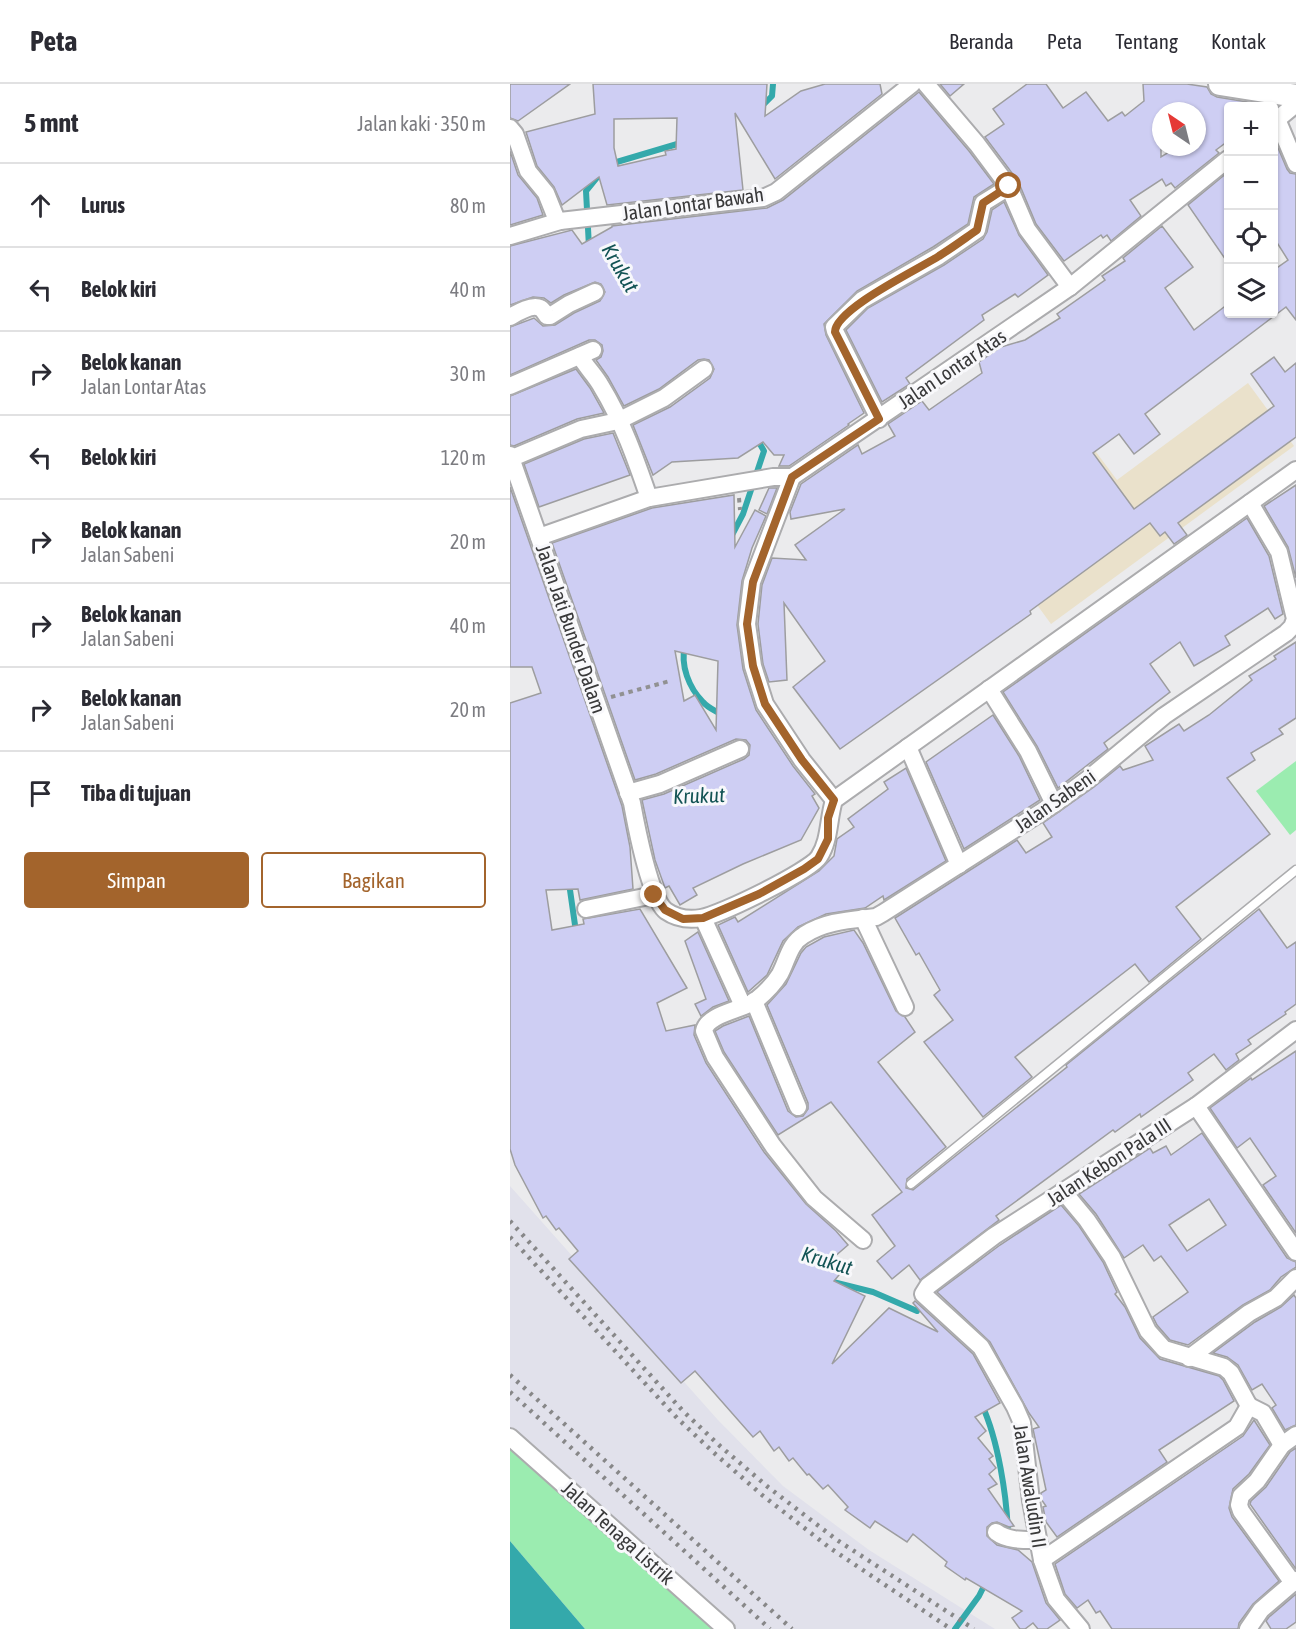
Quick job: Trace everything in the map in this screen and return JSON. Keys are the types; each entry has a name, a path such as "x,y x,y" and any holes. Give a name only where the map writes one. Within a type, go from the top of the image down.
{"street":[{"name":"Jalan Lontar Bawah","path":"510,236 568,220 763,198 776,192 912,84"},
{"path":"926,84 1009,186 1027,229 1070,287"},
{"path":"1220,84 1296,96"},
{"path":"1278,119 1296,104"},
{"path":"1278,127 1296,164"},
{"path":"510,128 515,134 528,171 546,193 556,218 568,220"},
{"name":"Jalan Lontar Atas","path":"792,477 1070,287 1224,162"},
{"path":"879,419 834,327 862,300 939,256 977,230 983,203 1009,186"},
{"path":"510,316 538,308 550,316 595,292"},
{"path":"510,386 586,353 587,369 601,385 636,458 649,498"},
{"path":"510,457 581,429 618,421 664,398 704,369"},
{"name":"Jalan Jati Bunder Dalam","path":"510,457 630,798 639,845 646,862 654,895"},
{"path":"586,909 654,895 665,910 683,919 703,918 759,894 804,869 818,859 828,839 828,818 834,800 1296,470"},
{"path":"539,537 649,498 773,477 792,477 753,582 747,624 753,666 765,704 802,760 834,800"},
{"name":"Jalan Sabeni","path":"863,1240 814,1198 773,1146 715,1057 704,1031 705,1026 712,1019 749,1004 775,980 794,942 803,935 820,925 883,913 1054,804 1164,716 1286,633 1292,627 1295,619 1279,552 1250,503"},
{"path":"989,689 1028,751 1054,804"},
{"path":"908,747 959,865"},
{"path":"630,798 740,749"},
{"path":"703,918 749,1004 798,1107"},
{"path":"863,918 905,1007"},
{"name":"Jalan Kebon Pala III","path":"923,1294 928,1286 994,1236 1196,1106 1296,1030"},
{"path":"1196,1106 1296,1252"},
{"path":"1064,1191 1112,1257 1148,1331 1164,1349 1224,1367 1231,1373 1249,1406 1263,1413 1289,1440 1257,1481 1241,1496 1239,1505 1241,1511 1294,1582 1261,1610 1248,1629"},
{"path":"1190,1358 1249,1314 1276,1298 1296,1278"},
{"name":"Jalan Awaludin II","path":"923,1294 981,1347 1015,1407 1022,1423 1031,1501 1030,1540 1042,1560 1056,1599 1081,1629"},
{"path":"1042,1560 1237,1428 1249,1406"},
{"name":"Jalan Tenaga Listrik","path":"510,1437 726,1629"},
{"path":"999,1535 1030,1540"}],"lane":[{"path":"911,1184 1296,870"}],"path":[{"path":"596,701 670,681"}],"shaded area":[{"path":"1248,383 1294,446 1051,624 963,503 1075,424 1117,480"},
{"path":"510,1186 718,1420 783,1486 869,1550 995,1629 722,1629 510,1432"}],"green space":[{"path":"1296,761 1296,830 1290,835 1256,791"},
{"path":"510,1432 722,1629 585,1629 510,1541"}],"water":[{"path":"510,1541 585,1629 510,1629"}],"building":[{"path":"510,84 570,84 518,121 510,118"},
{"path":"593,84 767,84 765,116 801,91 825,84 880,84 882,94 775,179 735,113 743,190 607,205 599,177 562,205 554,187 537,166 526,132 595,114","holes":["677,118 676,149 665,151 666,155 618,166 614,148 614,119"]},
{"path":"940,84 964,84 950,96"},
{"path":"1027,84 1046,84 1063,108 1086,92 1108,121 1122,112 1125,116 1144,101 1143,84 1187,84 1207,87 1211,94 1217,97 1248,102 1224,102 1224,144 1216,150 1219,153 1175,188 1171,183 1166,186 1162,179 1130,200 1141,216 1111,241 1107,235 1103,238 1101,235 1064,261 1036,224 1018,181 985,137 1004,124 993,109"},
{"path":"919,92 994,184 974,197 968,224 857,291 824,324 826,335 864,413 849,425 789,466 779,466 784,455 774,455 763,442 738,458 672,462 653,475 633,425 670,407 710,378 714,369 709,360 698,360 659,389 624,406 596,360 601,357 603,351 602,345 595,340 589,340 510,375 510,327 534,318 543,326 555,325 600,301 605,292 601,284 595,282 551,303 544,298 533,297 510,305 510,246 572,230 582,244 612,226 767,208 783,200"},
{"path":"1278,148 1287,169 1290,173 1296,174 1296,320 1286,307 1278,313 1278,267 1288,260 1278,244"},
{"path":"510,151 518,175 537,198 543,215 510,225"},
{"path":"1224,175 1224,257 1188,205"},
{"path":"1004,202 1019,235 1048,275 1018,297 1015,294 982,315 984,320 906,378 910,384 882,402 846,330 868,308 944,265 983,239 992,210"},
{"path":"1162,226 1193,267 1165,288 1194,330 1224,307 1224,318 1272,318 1145,414 1160,434 1134,454 1119,434 1093,453 1134,509 1274,406 1251,374 1274,357 1285,372 1296,363 1296,437 1178,523 1187,535 1174,544 1165,532 1160,536 1150,523 1030,611 1031,614 840,749 793,687 825,661 784,603 787,680 769,682 763,664 758,624 762,585 772,558 806,560 795,545 845,509 791,519 790,512 801,484 858,445 862,454 895,436 888,424 922,401 929,410 982,373 979,362 1001,347 1025,340 1060,318 1057,314 1105,280 1102,276 1125,261 1123,258"},
{"path":"576,369 604,413 577,419 514,446 510,445 510,396"},
{"path":"613,433 630,475 539,507 524,464 584,439"},
{"path":"1296,485 1296,578 1288,547 1264,506"},
{"path":"510,487 622,806 630,847 633,889 580,900 578,889 546,890 552,930 584,924 583,919 640,909 687,988 657,1003 666,1031 695,1025 694,1035 706,1063 764,1152 806,1204 848,1245 833,1258 844,1269 834,1281 865,1296 832,1364 889,1308 938,1332 913,1303 915,1301 973,1354 1000,1403 975,1417 986,1431 978,1438 993,1456 989,1459 996,1468 989,1474 997,1484 988,1489 1014,1526 992,1523 987,1527 987,1536 997,1545 1018,1550 1032,1562 1046,1603 1060,1620 1047,1629 1038,1629 1033,1623 1025,1629 1020,1629 1012,1618 1022,1611 966,1578 965,1580 945,1566 947,1562 913,1534 907,1542 875,1521 870,1528 845,1510 848,1507 828,1485 823,1489 793,1458 789,1461 779,1447 774,1451 760,1431 753,1437 695,1371 681,1383 569,1259 578,1251 559,1228 556,1230 546,1216 543,1218 515,1165 510,1149 510,703 541,693 532,667 510,667"},
{"path":"769,488 777,488 767,514 759,510"},
{"path":"734,495 735,547 755,510 766,516 752,548 742,581 737,625 743,669 756,710 793,766 815,794 812,796 819,808 801,840 693,888 697,895 680,905 669,886 665,888 655,860 642,800 664,794 744,759 749,755 750,745 746,740 736,739 656,774 635,780 552,543 652,508","holes":["675,651 718,661 716,730 695,695 684,701"]},
{"path":"1247,518 1269,556 1283,614 1275,619 1268,608 1225,636 1230,645 1194,666 1180,642 1150,664 1170,692 1104,743 1108,749 1058,788 1037,746 1003,692"},
{"path":"1296,642 1296,718 1279,729 1283,734 1251,753 1255,760 1227,778 1270,834 1176,907 1201,939 1149,982 1135,964 1015,1057 1032,1077 983,1117 924,1042 953,1020 934,995 940,990 919,953 916,955 895,918 1017,840 1026,853 1052,837 1043,823 1120,766 1123,770 1153,760 1145,746 1179,724 1184,731 1209,715 1252,680 1249,676 1276,659 1274,656"},
{"path":"993,715 1019,756 1040,800 964,849 926,762"},
{"path":"906,768 946,861 884,900 883,896 865,908 826,914 798,927 783,941 767,975 748,992 718,925 735,917 738,922 819,871 834,856 837,839 854,827 848,819 888,789 884,782"},
{"path":"1259,909 1287,948 1296,942 1296,1004 1285,1012 1286,1014 1248,1040 1251,1044 1236,1054 1239,1060 1226,1070 1214,1054 1188,1073 1193,1080 1141,1117 1140,1114 1115,1132 1113,1130 996,1216 999,1220 920,1280 909,1265 892,1279 877,1261 895,1246 872,1215 902,1192 831,1102 778,1135 724,1052 715,1031 749,1016 788,1111 796,1117 803,1116 808,1109 808,1103 767,1005 786,984 806,947 824,937 854,930 863,943 896,1011 905,1017 915,1032 878,1062 946,1147 907,1179 906,1188 913,1190"},
{"path":"698,932 729,1001 713,1007 701,1016 695,1004 706,999 685,941"},
{"path":"1296,1051 1296,1233 1263,1185 1276,1176 1250,1138 1237,1148 1210,1108 1251,1078 1252,1080"},
{"path":"1202,1133 1287,1258 1296,1262 1296,1267 1281,1277 1270,1290 1243,1305 1188,1345 1170,1340 1153,1317 1188,1292 1161,1256 1154,1261 1143,1245 1124,1258 1096,1214 1079,1194 1150,1148 1153,1153 1166,1146 1171,1155","holes":["1209,1199 1226,1225 1187,1251 1169,1225"]},
{"path":"1061,1205 1079,1226 1103,1262 1117,1292 1115,1294 1125,1307 1140,1338 1160,1359 1219,1376 1234,1401 1159,1450 1167,1462 1057,1537 1046,1522 1043,1507 1046,1506 1041,1499 1041,1493 1046,1490 1033,1429 1039,1427 990,1342 937,1292 1000,1245"},
{"path":"1294,1295 1296,1298 1296,1425 1285,1430 1272,1408 1276,1405 1262,1384 1252,1390 1238,1365 1227,1357 1213,1353 1255,1322 1281,1307"},
{"path":"1254,1420 1270,1445 1249,1474 1233,1489 1229,1508 1232,1517 1279,1581 1253,1604 1239,1623 1238,1629 1112,1629 1100,1611 1096,1613 1088,1600 1077,1608 1065,1594 1055,1564 1243,1436"},
{"path":"1296,1448 1296,1569 1250,1504 1266,1487 1290,1452"},
{"path":"1296,1594 1296,1622 1286,1629 1271,1629 1266,1621"}],"waterway":[{"name":"Krukut","path":"760,108 772,96 773,84"},
{"name":"Krukut","path":"610,164 684,142"},
{"name":"Krukut","path":"589,247 586,191 599,175"},
{"name":"Krukut","path":"732,535 743,514 764,451 757,439"},
{"name":"Krukut","path":"685,646 684,661 690,683 705,704 722,715"},
{"name":"Krukut","path":"569,883 576,932"},
{"name":"Krukut","path":"833,1282 873,1292 917,1311"},
{"name":"Krukut","path":"982,1405 993,1435 1001,1468 1008,1535"},
{"name":"Krukut","path":"955,1629 979,1596 986,1582"}],"railway":[{"path":"510,1221 683,1411 720,1446 768,1487 837,1540 974,1629"},
{"path":"510,1237 677,1418 713,1452 762,1495 830,1548 951,1629"},
{"path":"510,1375 792,1629"},
{"path":"510,1392 770,1629"}],"route":[{"path":"654,895 665,910 683,919 703,918 759,894 818,859 828,839 828,818 834,800 802,760 765,704 753,666 747,624 753,582 792,477 879,419 834,327 862,300 939,256 977,230 983,203 1009,186"}]}
